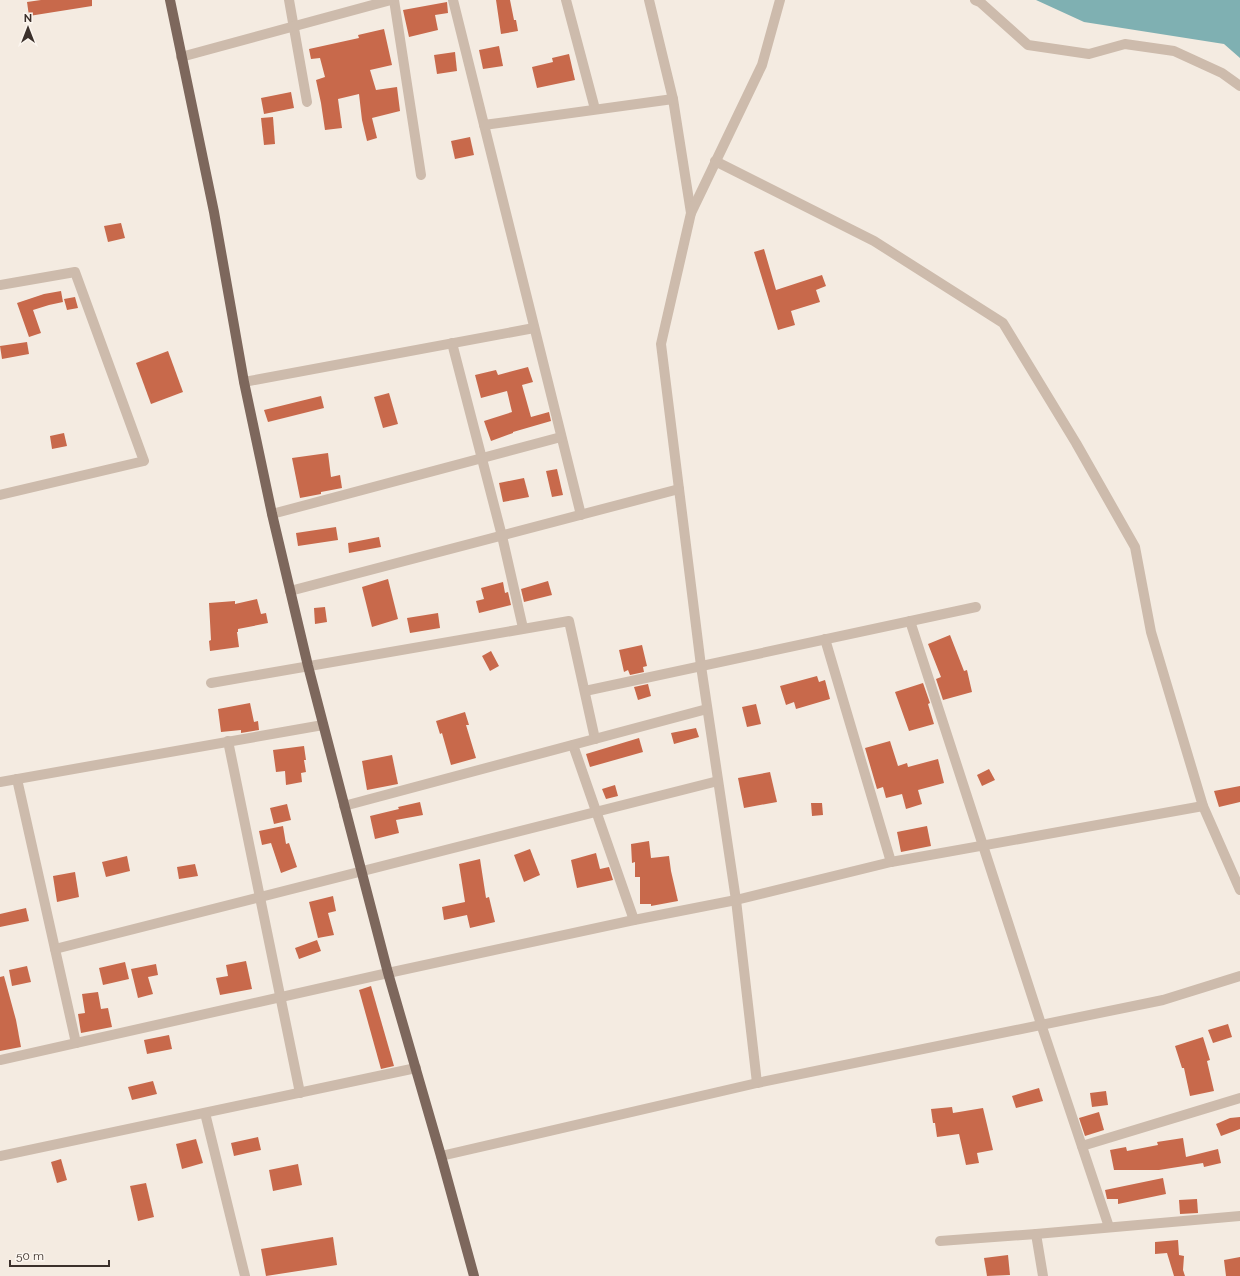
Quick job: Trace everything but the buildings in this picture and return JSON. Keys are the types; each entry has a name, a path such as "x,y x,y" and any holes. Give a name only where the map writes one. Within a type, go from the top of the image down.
{"main road":[{"path":"170,0 214,212 244,382 290,591 388,974 474,1276"}],"street":[{"path":"289,0 307,102"},
{"path":"181,57 392,0 420,175"},
{"path":"453,0 581,515"},
{"path":"566,0 595,109"},
{"path":"649,0 674,99 691,213"},
{"path":"757,1083 736,900 701,666 660,344 691,213 762,66 780,0"},
{"path":"976,0 1028,45 1089,54 1125,44 1174,51 1222,73 1240,86"},
{"path":"484,125 674,99"},
{"path":"715,161 874,241 1003,323 1076,443 1135,547 1151,632 1203,806 1240,890"},
{"path":"0,286 75,272 144,461 0,495"},
{"path":"244,382 534,328"},
{"path":"452,343 502,536 523,628"},
{"path":"272,514 561,437"},
{"path":"290,591 679,490"},
{"path":"584,691 976,607"},
{"path":"212,683 569,620 595,739"},
{"path":"910,621 1041,1024 1109,1227"},
{"path":"825,639 891,862"},
{"path":"344,806 707,709"},
{"path":"0,782 323,724"},
{"path":"228,741 300,1093"},
{"path":"573,745 634,920"},
{"path":"17,779 76,1043"},
{"path":"55,949 718,781"},
{"path":"0,1060 634,920 736,900 891,862 1203,806"},
{"path":"441,1156 757,1083 1163,1000 1240,976"},
{"path":"0,1156 416,1068"},
{"path":"1082,1146 1240,1098"},
{"path":"205,1113 245,1276"},
{"path":"940,1241 1240,1216"},
{"path":"1036,1234 1043,1276"}],"water":[{"path":"1036,0 1240,0 1240,58 1224,44 1084,22"}]}
